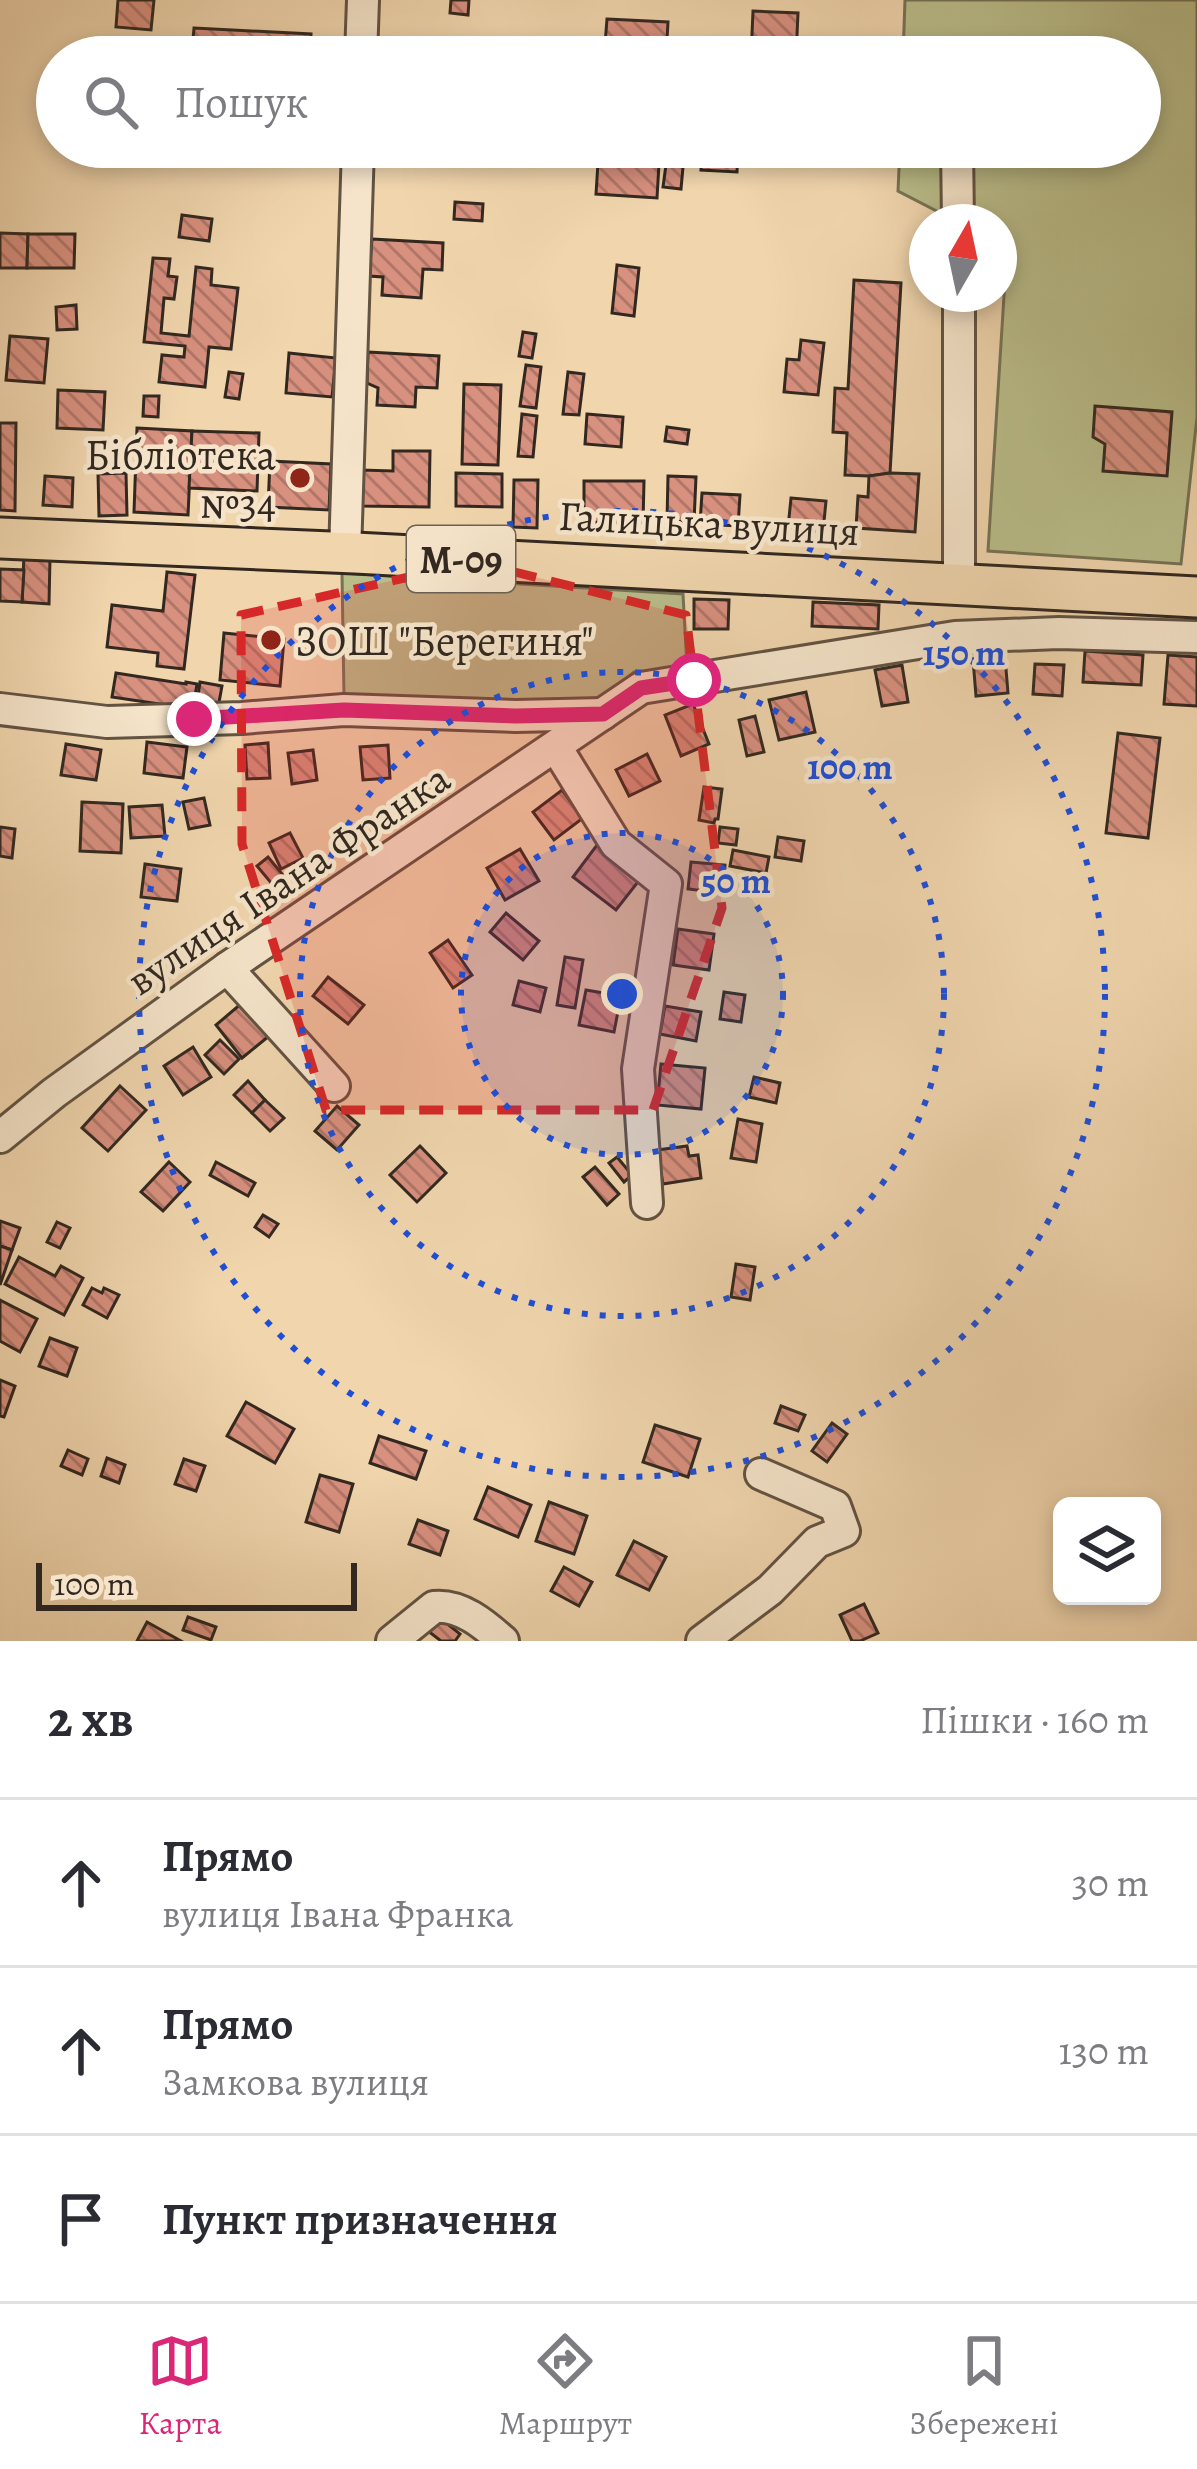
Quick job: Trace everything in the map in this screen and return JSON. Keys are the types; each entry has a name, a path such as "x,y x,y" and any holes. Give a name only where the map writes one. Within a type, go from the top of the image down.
{"main road":[{"name":"Галицька вулиця","path":"0,538 1197,598"}],"street":[{"path":"362,36 363,0"},
{"path":"345,553 357,168"},
{"path":"957,168 958,204"},
{"path":"958,312 958,584"},
{"name":"вулиця Івана Франка","path":"0,1137 226,968 641,688 955,638 1059,633 1197,637"},
{"path":"0,709 107,722 344,710 603,714"},
{"path":"556,747 616,844 666,884 638,1069 647,1203"},
{"path":"226,968 334,1087"},
{"path":"702,1641 770,1590 817,1542 844,1532 836,1506 761,1474"},
{"path":"392,1641 434,1607 442,1606 465,1613 503,1641"}],"highlighted area":[{"path":"475,562 686,615 722,908 653,1110 326,1110 242,844 241,615"}],"green space":[{"path":"905,0 1197,0 1197,417 1181,564 988,551 1003,312 1017,312 1017,204 923,204 898,191 899,168 1161,168 1161,36 904,36"},
{"path":"342,573 683,594 687,668 634,672 599,704 344,697"}],"building":[{"path":"118,0 154,0 151,30 116,27"},
{"path":"451,0 469,0 468,15 450,13"},
{"path":"753,11 798,13 797,36 752,36"},
{"path":"607,19 668,22 667,36 606,36"},
{"path":"194,28 311,34 311,36 193,36"},
{"path":"598,168 659,168 657,198 596,194"},
{"path":"666,168 683,168 681,189 663,187"},
{"path":"701,168 737,168 737,172"},
{"path":"455,202 483,204 482,221 454,219"},
{"path":"182,215 212,219 209,241 179,237"},
{"path":"0,233 28,234 27,268 0,268"},
{"path":"28,234 75,234 74,268 27,268"},
{"path":"372,239 443,243 442,270 423,269 421,298 382,295 383,277 369,276"},
{"path":"153,258 170,259 168,276 177,277 174,299 164,298 161,333 189,336 196,267 212,269 211,285 238,288 231,349 209,347 205,387 159,382 162,355 184,357 185,346 144,342"},
{"path":"617,265 639,268 634,316 612,313"},
{"path":"854,280 901,283 890,473 869,476 845,475 847,433 833,432 835,388 848,389"},
{"path":"76,305 77,329 57,330 56,307"},
{"path":"523,332 536,334 532,358 519,356"},
{"path":"10,336 48,339 44,383 6,380"},
{"path":"801,340 824,343 818,395 784,392 787,359 799,360"},
{"path":"368,352 439,356 437,388 416,387 415,407 377,405 378,388 367,383"},
{"path":"289,353 336,358 332,397 286,393"},
{"path":"526,365 541,367 536,408 520,406"},
{"path":"229,372 243,374 239,399 225,397"},
{"path":"568,372 584,374 579,415 563,414"},
{"path":"464,384 501,385 498,465 462,464"},
{"path":"58,390 105,392 103,430 57,428"},
{"path":"144,396 159,396 158,417 143,416"},
{"path":"1095,406 1172,412 1167,476 1103,471 1105,444 1093,437"},
{"path":"522,414 537,416 533,457 518,456"},
{"path":"587,414 623,417 621,447 585,444"},
{"path":"0,423 16,423 15,511 0,510"},
{"path":"667,427 689,430 687,444 665,441"},
{"path":"137,428 192,431 188,515 134,512"},
{"path":"192,431 259,433 257,491 189,488"},
{"path":"393,451 430,451 429,507 361,506 361,470 393,471"},
{"name":"Бібліотека №34","path":"270,461 331,464 329,510 268,507"},
{"path":"126,473 127,515 99,516 98,474"},
{"path":"456,473 502,474 502,507 456,506"},
{"path":"919,474 915,532 856,528 858,496 868,497 869,476"},
{"path":"45,476 73,478 72,507 43,505"},
{"path":"668,476 696,477 694,522 667,521"},
{"path":"514,480 538,480 537,528 513,527"},
{"path":"584,481 644,481 643,523 584,522"},
{"path":"702,493 740,495 738,526 700,524"},
{"path":"791,498 826,501 823,532 788,528"},
{"path":"24,554 50,558 49,604 22,602"},
{"path":"0,569 24,570 22,602 0,601"},
{"path":"167,572 195,575 184,669 157,666 158,653 107,647 112,605 163,611"},
{"path":"694,599 729,600 728,629 694,629"},
{"path":"813,602 879,605 878,629 812,626"},
{"path":"224,633 284,639 280,686 220,680"},
{"path":"1085,651 1143,655 1141,685 1083,682"},
{"path":"1168,655 1197,657 1197,706 1164,704"},
{"path":"1005,657 1008,693 976,696 973,659"},
{"path":"1035,664 1064,665 1062,696 1033,694"},
{"path":"902,665 908,702 882,706 875,670"},
{"path":"116,673 197,684 193,709 112,697"},
{"path":"200,682 222,686 217,713 196,710"},
{"path":"806,692 815,732 779,740 769,700"},
{"path":"693,704 709,744 681,756 665,715"},
{"path":"755,716 764,752 747,756 739,720"},
{"path":"1118,733 1160,738 1148,838 1106,833"},
{"path":"147,742 187,747 183,778 144,773"},
{"path":"268,743 270,778 247,779 245,745"},
{"path":"66,744 101,750 96,780 61,775"},
{"path":"388,745 390,778 363,780 360,747"},
{"path":"313,750 317,780 292,784 288,753"},
{"path":"647,754 660,781 629,796 616,770"},
{"path":"704,787 722,789 714,823 699,820"},
{"path":"562,790 583,818 554,840 533,812"},
{"path":"204,798 210,825 189,829 183,802"},
{"path":"82,802 123,804 121,853 80,851"},
{"path":"162,805 165,836 131,838 129,807"},
{"path":"0,827 15,829 12,858 0,856"},
{"path":"720,827 738,829 736,845 718,843"},
{"path":"290,833 303,858 281,869 269,843"},
{"path":"778,837 804,841 801,861 775,857"},
{"path":"597,845 641,878 616,910 573,877"},
{"path":"520,849 539,881 505,900 487,868"},
{"path":"733,850 769,857 766,873 730,866"},
{"path":"268,857 283,875 272,884 257,866"},
{"path":"691,862 725,865 723,893 688,889"},
{"path":"145,864 181,869 177,901 141,897"},
{"path":"506,913 539,941 523,960 490,932"},
{"path":"678,929 714,934 709,970 673,965"},
{"path":"448,940 472,975 453,988 430,953"},
{"path":"565,957 583,960 575,1008 557,1005"},
{"path":"328,977 364,1005 348,1024 313,996"},
{"path":"519,981 546,988 540,1012 513,1005"},
{"path":"586,990 621,996 614,1032 579,1025"},
{"path":"724,992 745,995 741,1022 720,1019"},
{"path":"242,1003 269,1036 242,1058 216,1025"},
{"path":"665,1006 701,1012 696,1041 660,1034"},
{"path":"220,1040 239,1059 224,1074 205,1055"},
{"path":"193,1047 211,1077 183,1095 164,1066"},
{"path":"661,1064 705,1068 701,1109 657,1105"},
{"path":"754,1077 780,1083 776,1103 749,1097"},
{"path":"248,1081 265,1100 252,1113 234,1095"},
{"path":"120,1086 146,1110 108,1151 82,1128"},
{"path":"265,1100 284,1118 270,1131 252,1113"},
{"path":"337,1106 359,1125 337,1150 315,1131"},
{"path":"738,1119 762,1124 756,1162 731,1158"},
{"path":"420,1146 446,1173 417,1202 390,1175"},
{"path":"687,1146 689,1156 698,1155 701,1178 663,1184 657,1150"},
{"path":"617,1157 632,1175 624,1182 609,1163"},
{"path":"169,1162 190,1182 163,1211 141,1192"},
{"path":"216,1162 255,1183 248,1196 210,1175"},
{"path":"595,1167 619,1194 607,1205 583,1177"},
{"path":"263,1215 278,1224 269,1237 255,1227"},
{"path":"0,1221 20,1228 12,1250 0,1246"},
{"path":"57,1222 70,1228 60,1248 47,1242"},
{"path":"0,1246 12,1250 0,1285"},
{"path":"19,1257 55,1276 61,1266 83,1278 64,1315 5,1284"},
{"path":"736,1264 755,1267 750,1300 731,1297"},
{"path":"92,1288 119,1295 107,1318 83,1305"},
{"path":"0,1300 37,1319 20,1352 0,1341"},
{"path":"50,1338 77,1348 67,1376 39,1366"},
{"path":"0,1380 15,1386 4,1417 0,1416"},
{"path":"246,1402 294,1429 275,1463 227,1436"},
{"path":"781,1406 805,1415 798,1431 775,1423"},
{"path":"832,1423 847,1434 827,1462 812,1451"},
{"path":"655,1425 700,1439 688,1477 643,1462"},
{"path":"379,1436 426,1451 416,1479 370,1463"},
{"path":"68,1450 88,1459 82,1475 61,1466"},
{"path":"107,1458 125,1465 119,1483 101,1476"},
{"path":"184,1459 205,1466 196,1491 175,1484"},
{"path":"320,1475 353,1484 339,1532 306,1522"},
{"path":"488,1487 531,1505 518,1537 475,1519"},
{"path":"549,1502 587,1516 574,1554 536,1541"},
{"path":"418,1520 448,1531 440,1555 409,1544"},
{"path":"634,1541 666,1557 649,1590 617,1575"},
{"path":"564,1567 592,1582 579,1606 551,1591"},
{"path":"864,1604 878,1633 852,1641 840,1615"},
{"path":"188,1617 216,1627 211,1640 183,1630"},
{"path":"439,1617 460,1634 455,1641 441,1641 428,1631"},
{"path":"147,1622 181,1641 137,1641"}],"place":[{"name":"Бібліотека №34","path":"300,478"},
{"name":"ЗОШ \"Берегиня\"","path":"271,640"}],"route":[{"path":"194,719 344,710 603,714 641,688 694,680"}]}
